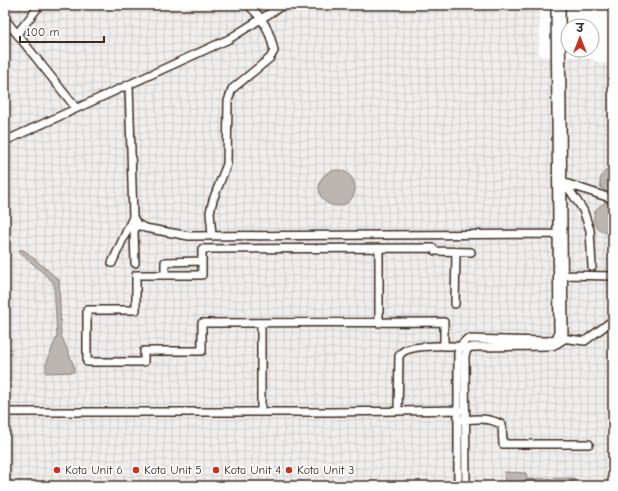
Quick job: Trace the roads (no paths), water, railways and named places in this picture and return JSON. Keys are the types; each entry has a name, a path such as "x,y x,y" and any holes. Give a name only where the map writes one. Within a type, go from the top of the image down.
{"street":[{"path":"17,34 40,5"},
{"path":"212,236 210,212 213,200 228,164 228,101 232,89 270,58 274,51 269,31 262,19 248,5"},
{"path":"5,141 229,39 283,5"},
{"path":"466,486 465,355 467,350 473,347 552,346 558,344 560,338 564,275 560,234 564,182 555,5"},
{"path":"560,338 558,58 561,5"},
{"path":"5,19 76,108"},
{"path":"112,262 133,217 129,84"},
{"path":"564,182 613,199"},
{"path":"564,182 583,210 590,230 592,267"},
{"path":"133,217 137,224 145,228 189,236 560,234"},
{"path":"135,263 134,231 137,224"},
{"path":"379,248 379,323"},
{"path":"444,346 444,322 202,323 202,351 144,351 144,362 87,362 87,310 136,310 136,275 202,275 202,250 433,248 435,251 471,252"},
{"path":"455,304 456,252"},
{"path":"166,275 165,262 202,261"},
{"path":"564,275 613,276"},
{"path":"458,486 458,353 460,346 467,339 548,341 560,338 585,341 613,320"},
{"path":"261,323 261,412"},
{"path":"398,411 399,356 402,352 408,349 444,346 460,346 467,350"},
{"path":"5,412 466,410"},
{"path":"458,420 496,421 502,425 503,444 589,444"}],"place":[{"name":"Kota Unit 6","path":"57,470"},
{"name":"Kota Unit 5","path":"136,470"},
{"name":"Kota Unit 4","path":"216,470"},
{"name":"Kota Unit 3","path":"289,470"}]}
